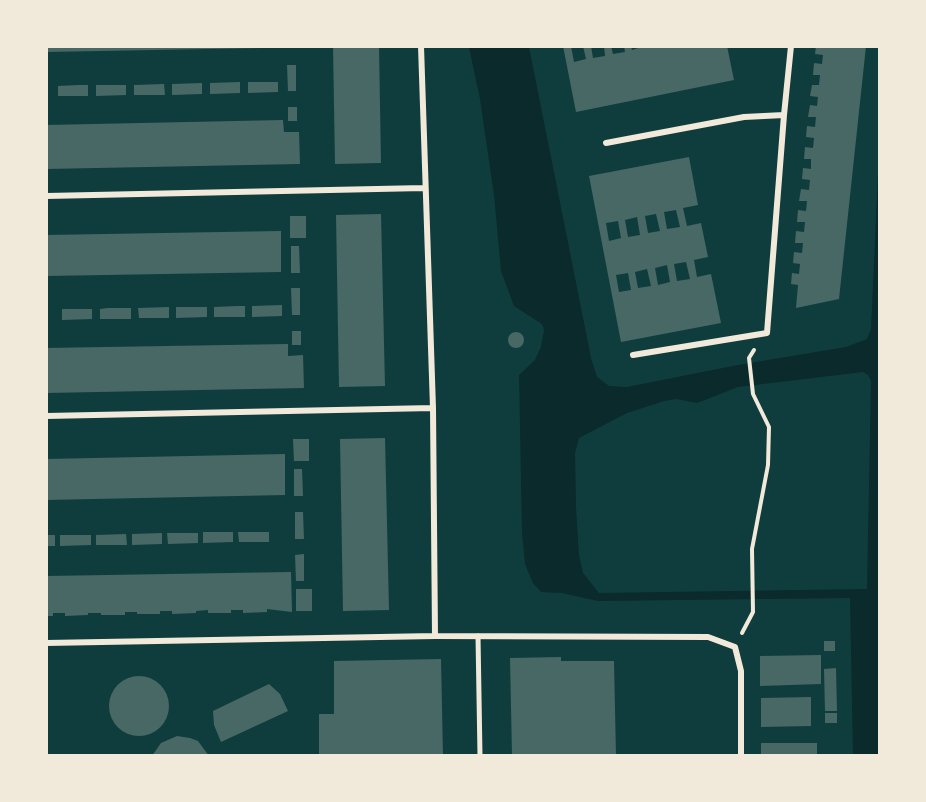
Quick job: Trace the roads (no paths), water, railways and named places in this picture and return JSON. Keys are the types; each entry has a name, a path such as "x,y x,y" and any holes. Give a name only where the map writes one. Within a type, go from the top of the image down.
{"street":[{"path":"421,46 433,408 435,636"},
{"path":"633,356 767,333 791,46"},
{"path":"606,143 744,117 784,115"},
{"path":"46,196 424,188"},
{"path":"46,416 433,408"},
{"path":"46,643 435,636 708,637 735,647 741,671 741,756"},
{"path":"478,636 480,756"}],"water":[{"path":"469,47 529,47 591,358 597,377 609,386 627,387 846,347 867,339 871,329 879,150 879,755 853,755 850,598 598,601 562,593 541,592 533,583 525,564 522,532 519,375 535,360 541,347 544,330 542,324 514,306 501,271 494,195 480,99","holes":["863,372 871,381 867,589 599,593 583,573 579,555 576,507 575,453 579,438 627,413 664,401 676,399 697,403 738,387"]}]}
